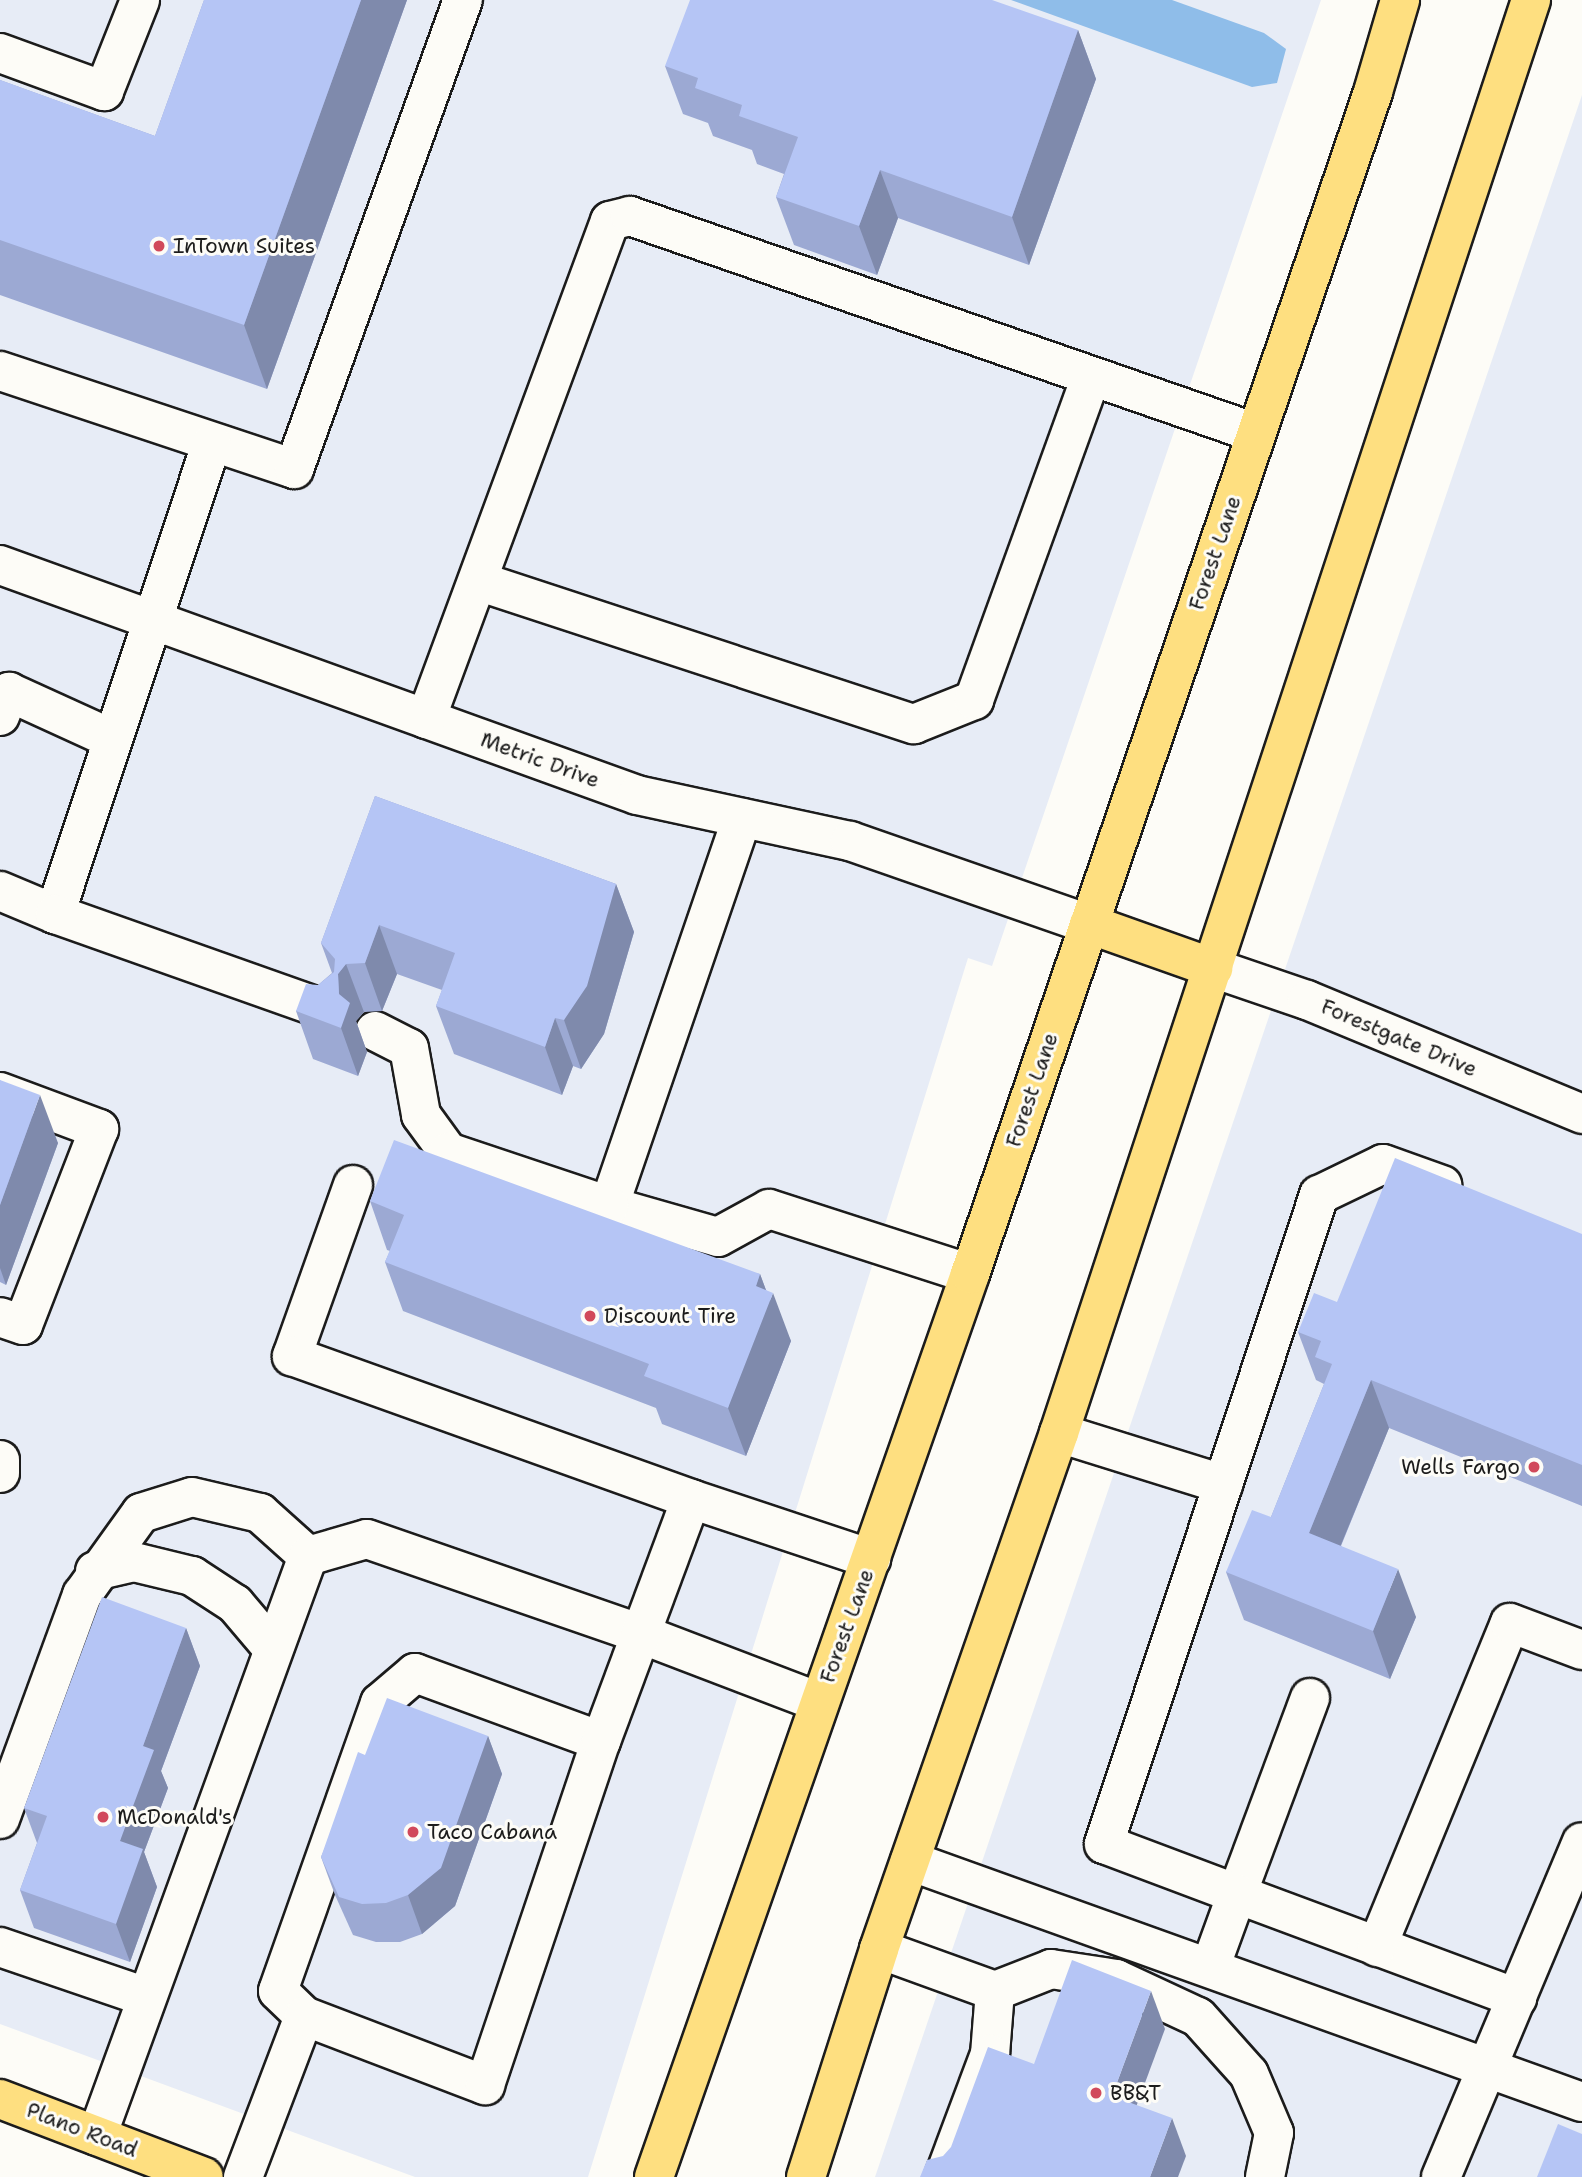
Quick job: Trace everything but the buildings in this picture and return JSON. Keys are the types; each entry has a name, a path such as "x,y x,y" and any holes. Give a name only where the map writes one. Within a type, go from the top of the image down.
{"main road":[{"name":"Forest Lane","path":"654,2177 970,1273 1373,92 1400,0"},
{"path":"806,2177 879,1949 1059,1433 1531,0"},
{"path":"1089,924 1213,968"},
{"name":"Plano Road","path":"0,2099 204,2177"}],"street":[{"path":"0,53 104,91 140,0"},
{"path":"0,370 294,469 463,0"},
{"path":"426,719 610,220 630,216 1256,433"},
{"path":"478,581 914,724 974,700 1091,377"},
{"path":"55,914 111,739 212,443"},
{"name":"Metric Drive","path":"0,565 637,795 886,851 1089,924"},
{"path":"0,716 9,692 111,739"},
{"path":"609,1206 742,818"},
{"path":"0,891 55,914 331,1012"},
{"name":"Forestgate Drive","path":"1213,968 1307,1000 1582,1114"},
{"path":"375,1031 409,1048 421,1115 448,1153 609,1206 718,1237 769,1209 970,1273"},
{"path":"0,1092 99,1129 23,1325 0,1317"},
{"path":"1470,1195 1383,1164 1319,1195 1104,1844 1517,1998"},
{"path":"353,1185 292,1356 691,1499 871,1559"},
{"path":"1059,1433 1223,1484"},
{"path":"0,1460 0,1473"},
{"path":"0,1819 82,1595 96,1571 141,1513 192,1497 260,1513 308,1556"},
{"path":"601,1741 415,1673 380,1703 278,1991 304,2016 485,2085 601,1741 691,1499"},
{"path":"308,1556 368,1539 642,1634 819,1702"},
{"path":"97,2136 308,1556"},
{"path":"96,1571 134,1562 192,1576 235,1604 273,1649"},
{"path":"1377,1947 1510,1623 1582,1650"},
{"path":"1210,1968 1310,1698"},
{"path":"1441,2177 1484,2065 1517,1998 1582,1842"},
{"path":"910,1861 1582,2102"},
{"path":"0,1947 146,1997"},
{"path":"879,1949 995,1991 1051,1969 1116,1979 1198,2017 1249,2074 1273,2133 1265,2177"},
{"path":"944,2177 990,2054 995,1991"},
{"path":"243,2177 304,2016"}],"shaded area":[{"path":"0,0 1321,0 992,966 968,958 588,2177 415,2177 0,2024"},
{"path":"1582,95 1582,2177 875,2177 1260,1043"}],"water":[{"path":"1011,0 1172,0 1264,33 1286,49 1277,83 1252,87"}],"place":[{"name":"InTown Suites","path":"159,246"},
{"name":"Discount Tire","path":"590,1316"},
{"name":"Wells Fargo","path":"1534,1467"},
{"name":"McDonald's","path":"103,1817"},
{"name":"Taco Cabana","path":"413,1832"},
{"name":"BB&T","path":"1096,2093"}]}
